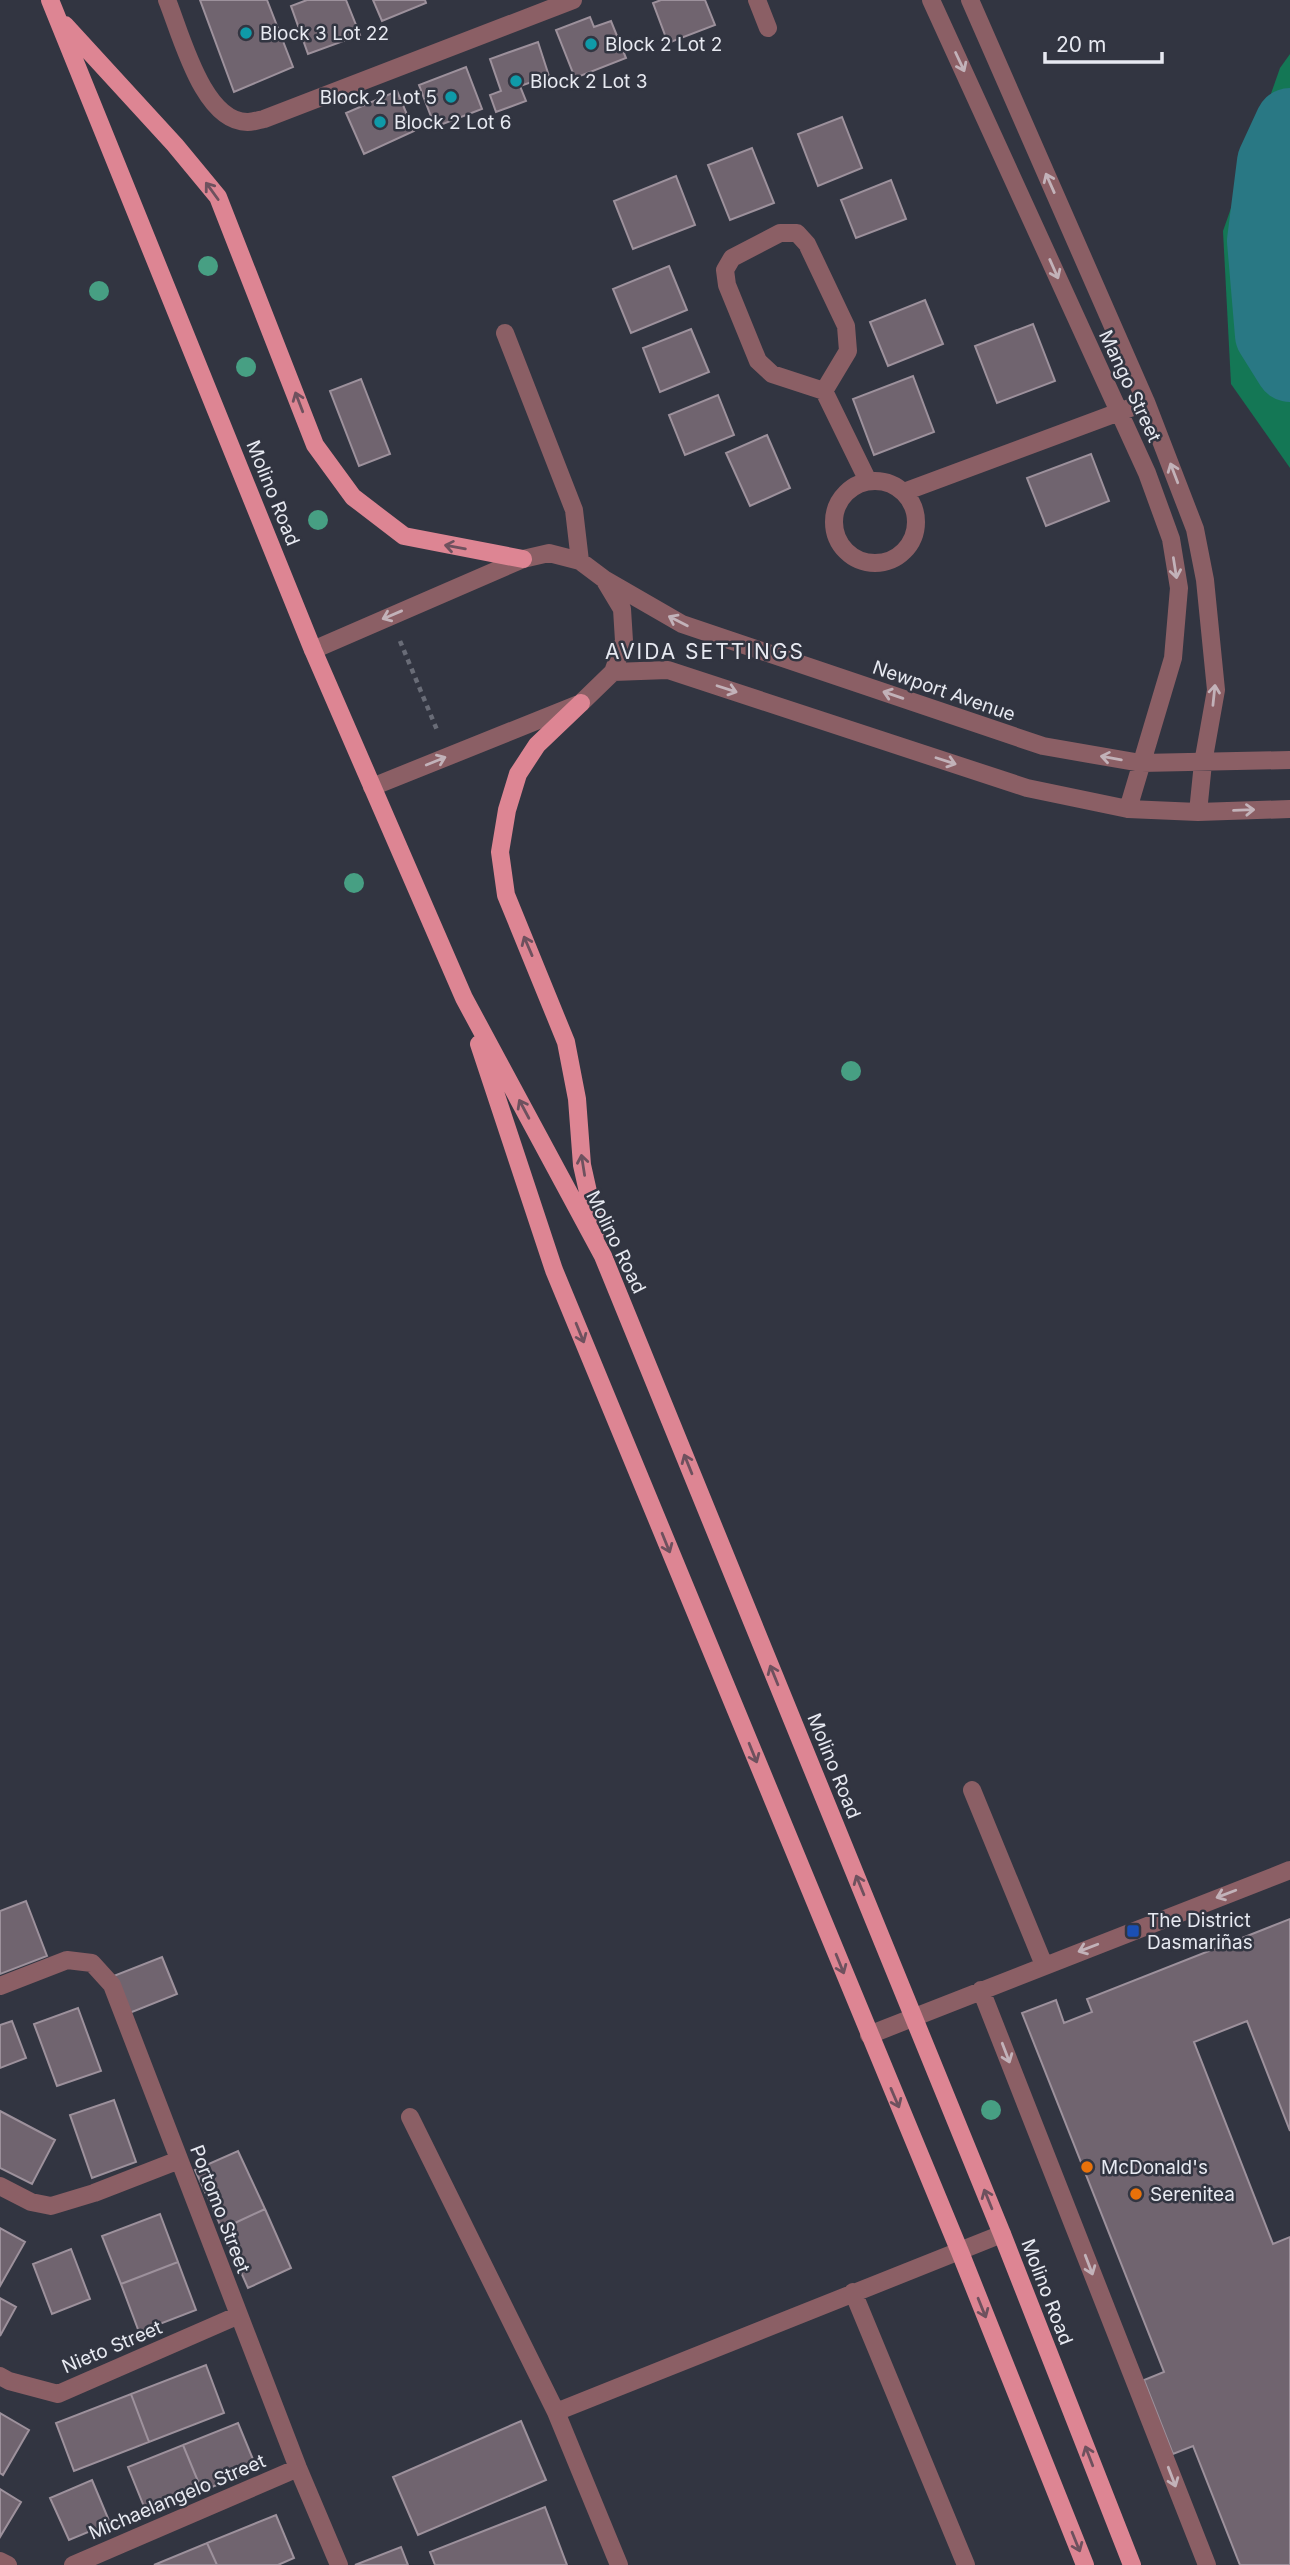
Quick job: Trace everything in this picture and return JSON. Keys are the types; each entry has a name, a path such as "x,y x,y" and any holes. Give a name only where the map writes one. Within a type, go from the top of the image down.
{"main road":[{"path":"53,7 218,197 315,445 353,497 404,536 523,558"},
{"name":"Molino Road","path":"53,7 313,650 464,998 603,1255 1002,2234 1132,2565"},
{"path":"581,703 537,745 518,774 507,810 500,852 506,895 566,1042 577,1100 582,1165 603,1255"},
{"name":"Molino Road","path":"464,998 554,1270 960,2252 1085,2565"}],"street":[{"path":"167,0 200,82 211,102 232,118 246,123 264,119 573,0"},
{"path":"757,0 768,28"},
{"name":"Mango Street","path":"931,0 1147,473 1171,539 1179,588 1173,658 1128,809"},
{"name":"Mango Street","path":"970,0 1146,402 1195,529 1205,580 1216,690 1203,763 1198,812"},
{"path":"994,135 1023,122"},
{"path":"824,391 848,351 846,326 807,244 797,233 780,233 732,258 725,270 727,285 758,361 772,374 824,391 867,481"},
{"path":"505,333 574,510 579,561"},
{"path":"904,492 1146,402"},
{"path":"867,481 894,485 904,492 916,517 916,531 902,554 876,563 850,555 835,533 837,506 844,495 867,481"},
{"name":"Newport Avenue","path":"313,650 523,558 549,553 579,561 604,579 682,624 1043,746 1141,763 1290,760"},
{"name":"Newport Avenue","path":"372,787 581,703 613,672 624,641 622,609 604,579"},
{"path":"613,672 668,670 1027,788 1128,809 1198,812 1290,809"},
{"path":"972,1790 1044,1965"},
{"path":"869,2035 1290,1870"},
{"name":"Portomo Street","path":"0,1986 67,1960 92,1963 112,1985 298,2468 339,2565"},
{"path":"981,1990 1207,2565"},
{"path":"410,2116 556,2412 619,2565"},
{"path":"0,2186 31,2202 51,2206 94,2193 179,2160"},
{"path":"556,2412 1002,2234"},
{"path":"853,2292 966,2565"},
{"name":"Nieto Street","path":"0,2376 9,2381 58,2394 239,2315"},
{"name":"Michaelangelo Street","path":"73,2565 298,2468"},
{"path":"0,2561 8,2565"}],"path":[{"path":"389,616 449,756"}],"green space":[{"path":"1290,54 1290,468 1231,384 1223,231 1280,68"}],"building":[{"name":"Block 3 Lot 22","path":"200,0 267,0 293,67 234,92"},
{"path":"307,0 346,0 360,35 308,54 291,6"},
{"path":"373,0 425,0 426,3 382,21"},
{"path":"661,0 705,0 715,25 668,43 653,3"},
{"name":"Block 2 Lot 2","path":"590,17 594,27 611,21 626,58 575,78 556,30"},
{"name":"Block 2 Lot 3","path":"538,42 549,76 520,86 526,101 496,112 490,95 501,91 490,59"},
{"name":"Block 2 Lot 5","path":"466,67 482,109 435,127 419,85"},
{"name":"Block 2 Lot 6","path":"397,91 414,131 364,154 346,113"},
{"path":"842,117 862,168 818,186 798,134"},
{"path":"752,148 774,203 730,220 708,165"},
{"path":"676,176 695,225 633,249 614,201"},
{"path":"891,180 906,219 856,238 841,200"},
{"path":"669,266 687,310 631,333 613,289"},
{"path":"925,300 943,344 888,366 870,322"},
{"path":"1033,324 1055,381 997,403 975,346"},
{"path":"691,329 709,372 660,392 643,348"},
{"path":"913,376 934,432 874,455 853,399"},
{"path":"361,379 390,454 359,466 330,391"},
{"path":"718,395 734,435 685,455 669,415"},
{"path":"767,435 790,488 750,506 726,453"},
{"path":"1091,454 1109,501 1046,526 1027,478"},
{"path":"26,1901 47,1956 0,1974 0,1911"},
{"path":"1290,1919 1290,2131 1247,2021 1194,2042 1273,2244 1290,2237 1290,2565 1240,2565 1193,2446 1173,2454 1144,2380 1164,2372 1022,2013 1056,2000 1064,2023 1092,2012 1087,1999"},
{"path":"162,1957 177,1994 127,2014 111,1977"},
{"path":"78,2008 101,2071 57,2086 34,2024"},
{"path":"12,2021 26,2058 0,2068 0,2025"},
{"path":"114,2100 136,2162 92,2178 70,2115"},
{"path":"0,2111 55,2140 32,2184 0,2168"},
{"path":"238,2151 265,2209 222,2229 195,2170"},
{"path":"265,2209 291,2268 248,2288 222,2229"},
{"path":"160,2214 178,2262 121,2284 102,2236"},
{"path":"0,2228 25,2242 0,2286"},
{"path":"71,2249 90,2299 52,2314 33,2264"},
{"path":"178,2262 196,2310 139,2332 121,2284"},
{"path":"0,2298 16,2307 0,2336"},
{"path":"206,2365 224,2413 149,2442 131,2394"},
{"path":"131,2394 149,2442 74,2471 56,2423"},
{"path":"0,2413 29,2430 3,2475 0,2473"},
{"path":"521,2421 546,2480 418,2535 393,2477"},
{"path":"238,2423 257,2469 202,2491 183,2445"},
{"path":"183,2445 202,2491 147,2514 128,2467"},
{"path":"92,2480 110,2523 69,2540 50,2498"},
{"path":"0,2489 21,2502 0,2537"},
{"path":"545,2507 567,2565 435,2565 430,2552"},
{"path":"276,2515 294,2558 278,2565 217,2565 207,2543"},
{"path":"207,2543 217,2565 154,2565"},
{"path":"401,2547 408,2565 355,2565"}],"waterway":[{"path":"1290,123 1272,162 1262,241 1270,335 1290,367"}],"place":[{"name":"Block 3 Lot 22","path":"246,33"},
{"name":"Block 2 Lot 2","path":"591,44"},
{"name":"Block 2 Lot 3","path":"516,81"},
{"name":"Block 2 Lot 5","path":"451,97"},
{"name":"Block 2 Lot 6","path":"380,122"},
{"name":"The District Dasmariñas","path":"1133,1931"},
{"name":"McDonald's","path":"1087,2167"},
{"name":"Serenitea","path":"1136,2194"}],"district":[{"name":"AVIDA SETTINGS","path":"705,651"}]}
